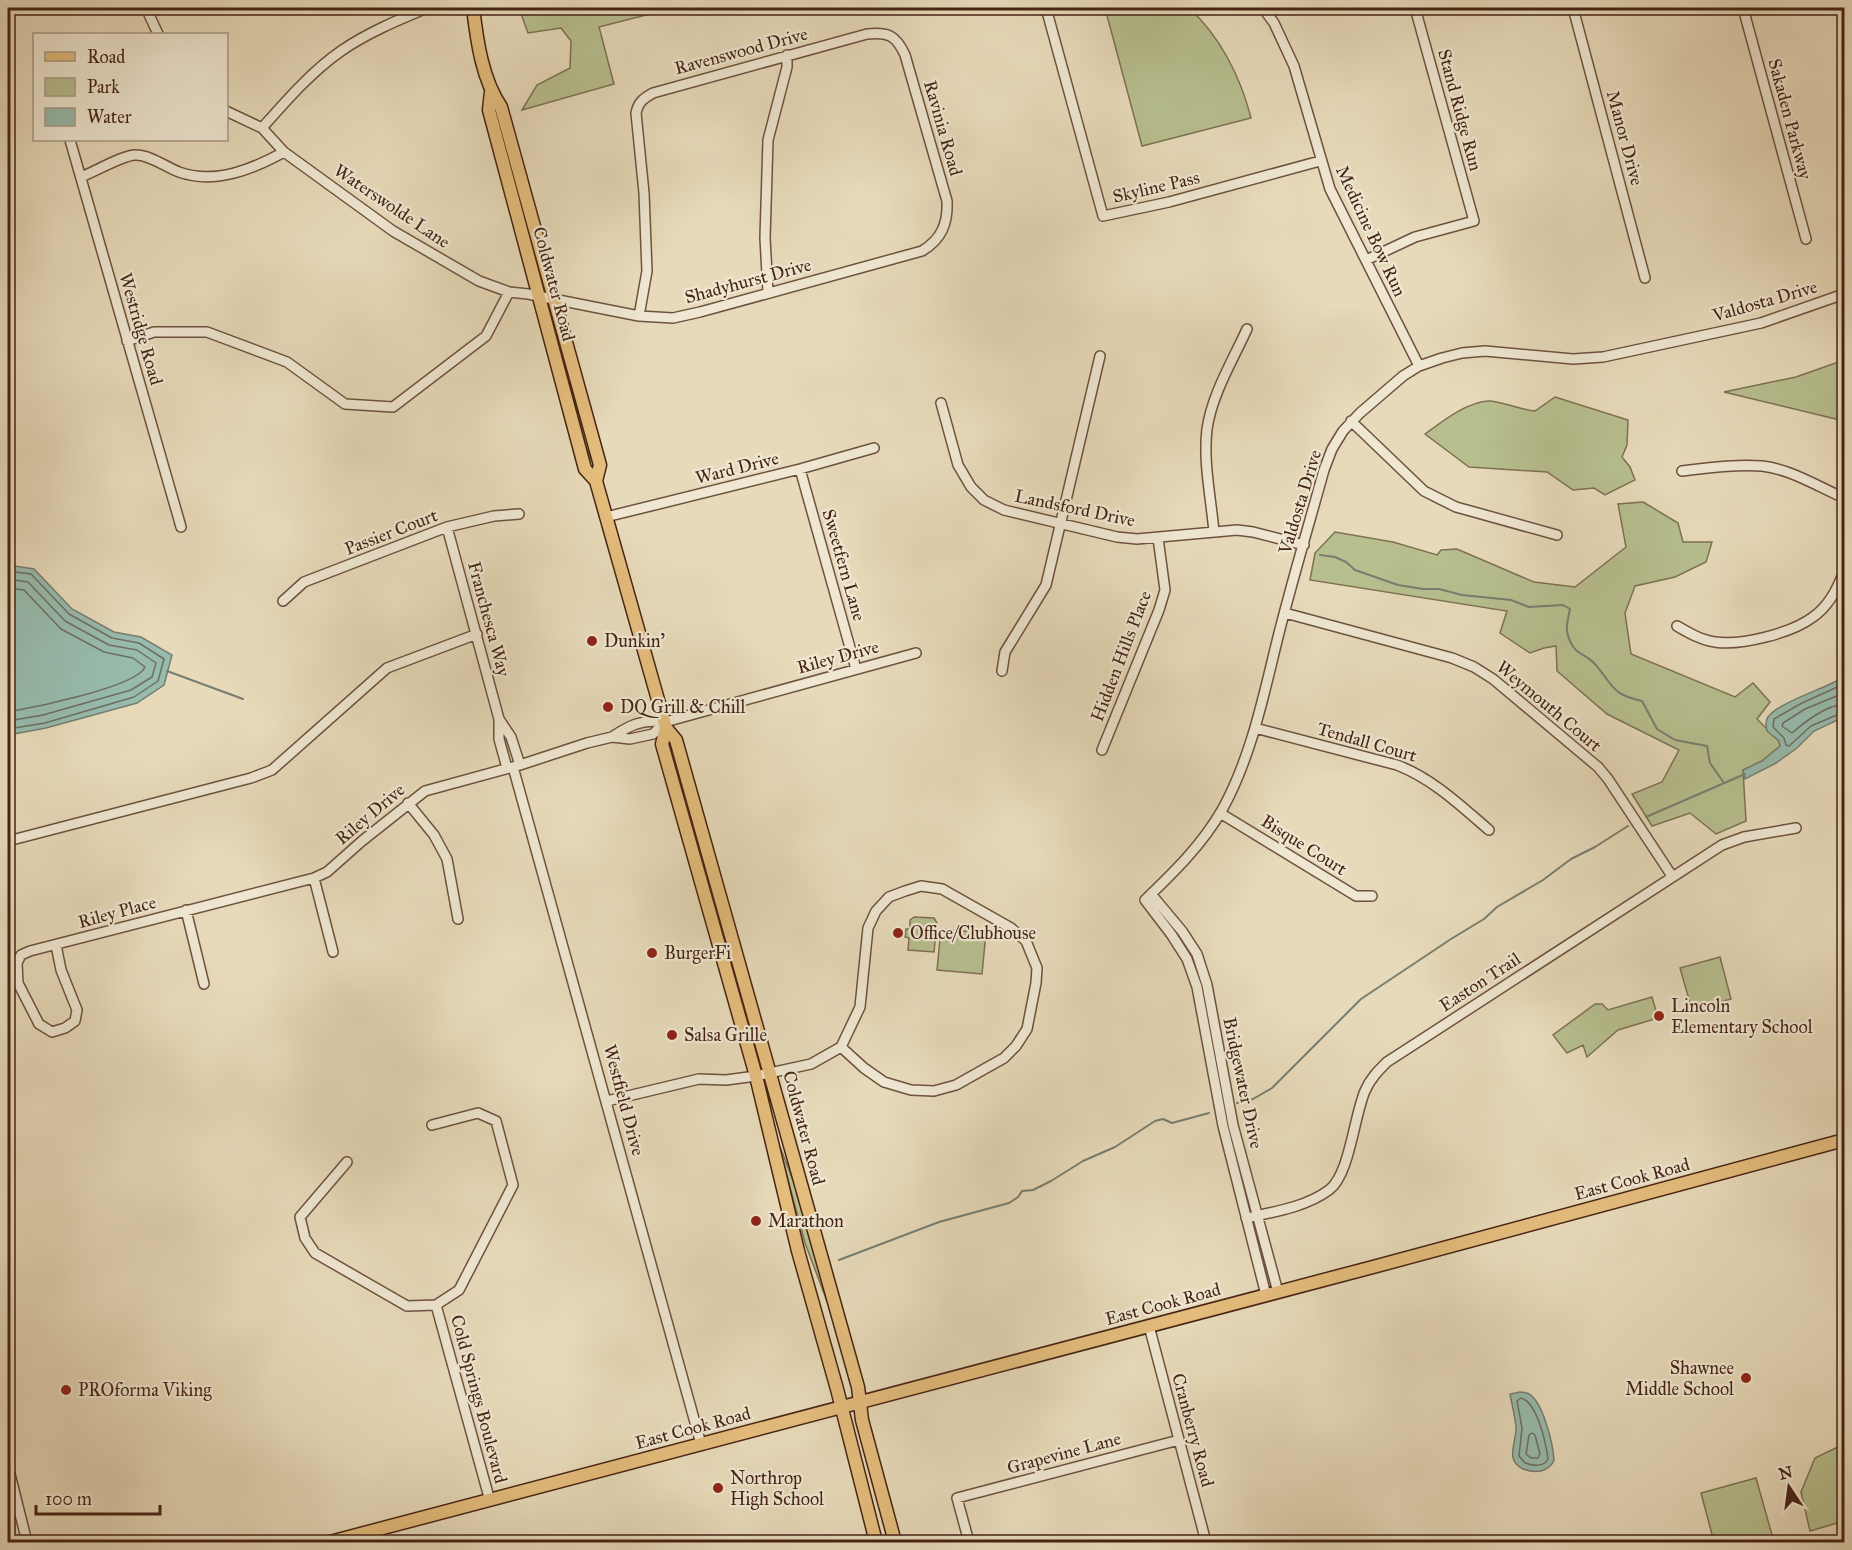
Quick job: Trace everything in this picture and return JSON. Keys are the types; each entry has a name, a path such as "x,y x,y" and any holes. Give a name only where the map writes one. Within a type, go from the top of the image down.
{"main road":[{"name":"Coldwater Road","path":"471,9 491,92 501,107 600,465 596,481"},
{"name":"Coldwater Road","path":"491,92 489,110 585,469 596,481 665,725 676,740 856,1379 862,1420 895,1542"},
{"name":"Coldwater Road","path":"665,725 662,744 756,1076 798,1251 842,1407 876,1542"},
{"name":"East Cook Road","path":"330,1542 1272,1294 1845,1140"}],"street":[{"path":"146,8 158,33"},
{"path":"262,128 313,75 341,51 372,33 428,8"},
{"name":"Skyline Pass","path":"1046,8 1103,216 1169,202 1320,161"},
{"name":"Medicine Bow Run","path":"1263,8 1274,23 1294,66 1330,189 1419,366"},
{"name":"Stand Ridge Run","path":"1366,260 1415,237 1474,221 1415,8"},
{"name":"Manor Drive","path":"1573,8 1646,278"},
{"name":"Sakaden Parkway","path":"1743,8 1806,239"},
{"name":"Ravenswood Drive","path":"639,316 647,271 644,194 636,125 638,105 645,97 867,34 879,33 893,37"},
{"name":"Ravinia Road","path":"893,37 899,42 904,55 943,184 947,214 942,232"},
{"path":"768,292 765,238 768,140 785,73 787,55"},
{"name":"Waterswolde Lane","path":"228,112 262,128 284,152 393,231 479,281 509,292 554,300"},
{"name":"Westridge Road","path":"70,141 181,527"},
{"path":"81,177 123,158 139,155 190,176 213,177 255,167 284,152"},
{"name":"Shadyhurst Drive","path":"554,300 639,316 673,318 922,251 931,246 942,232"},
{"path":"127,341 154,332 207,332 287,362 345,404 393,406 486,336 509,292"},
{"name":"Valdosta Drive","path":"1148,897 1180,867 1201,841 1221,813 1236,783 1255,728 1324,470 1332,448 1351,421 1390,386 1419,366 1462,353 1485,351 1574,358 1603,357 1761,322 1845,294"},
{"path":"1214,531 1206,445 1208,426 1216,399 1247,329"},
{"path":"1002,671 1005,652 1046,585 1100,356"},
{"name":"Landsford Drive","path":"941,403 958,465 971,487 984,500 1004,510 1117,537 1158,538 1237,530 1304,545"},
{"path":"1351,421 1424,491 1456,507 1557,534"},
{"name":"Ward Drive","path":"606,517 800,469 874,448"},
{"path":"1682,471 1764,466 1787,473 1845,498"},
{"name":"Sweetfern Lane","path":"800,469 856,669"},
{"name":"Passier Court","path":"283,601 304,582 447,527 494,516 519,514"},
{"name":"Franchesca Way","path":"447,527 499,718 511,737 513,766"},
{"name":"Hidden Hills Place","path":"1102,750 1165,590 1158,538"},
{"path":"1677,626 1697,637 1715,642 1736,644 1765,637 1795,627 1814,617 1828,602 1845,571"},
{"name":"Weymouth Court","path":"1285,613 1452,658 1474,667 1493,679 1608,779 1672,876"},
{"path":"8,841 251,778 272,770 387,668 477,634"},
{"name":"Riley Drive","path":"186,910 314,878 327,872 425,791 612,737 630,739 653,734 665,725 916,653"},
{"name":"Tendall Court","path":"1255,728 1397,765 1417,773 1434,784 1489,830"},
{"name":"Westfield Drive","path":"513,766 701,1444"},
{"path":"408,803 434,835 447,859 458,918"},
{"name":"Bisque Court","path":"1221,813 1356,896 1372,896"},
{"name":"Easton Trail","path":"1251,1217 1306,1203 1331,1188 1344,1167 1364,1092 1374,1075 1387,1062 1672,876 1732,840 1796,828"},
{"path":"314,878 333,952"},
{"path":"607,1101 699,1079 726,1080 756,1076 811,1064 841,1047 860,1007 868,927 876,911 889,897 921,886 942,889 1011,928 1026,941 1037,968 1036,983 1027,1029 1016,1046 1004,1058 956,1085 934,1091 911,1090 884,1082 841,1047"},
{"name":"Bridgewater Drive","path":"1148,897 1187,959 1197,987 1223,1126 1272,1294"},
{"path":"186,910 204,984"},
{"name":"Riley Place","path":"56,945 61,970 77,1010 75,1021 65,1028 52,1032 39,1024 18,983 17,963 21,955 30,951 186,910"},
{"name":"Cold Springs Boulevard","path":"347,1162 300,1217 305,1238 315,1253 407,1306 436,1305 459,1290 513,1185 496,1121 478,1113 432,1125"},
{"name":"Cold Springs Boulevard","path":"436,1305 490,1501"},
{"name":"Cranberry Road","path":"1149,1326 1206,1542"},
{"name":"Grapevine Lane","path":"969,1542 957,1498 1179,1440"},
{"path":"8,1466 27,1542"}],"green space":[{"path":"519,8 673,8 599,27 614,84 522,110 537,85 570,68 571,41 561,28 528,33"},
{"path":"1105,8 1189,8 1210,31 1228,58 1251,118 1142,146"},
{"path":"560,358 572,385 594,466 584,443"},
{"path":"1844,360 1844,421 1724,392 1796,377"},
{"path":"1555,397 1628,420 1627,445 1622,457 1630,467 1635,480 1605,495 1594,488 1573,490 1547,472 1469,467 1425,434 1455,413 1479,402 1492,401 1535,411"},
{"path":"1643,502 1678,523 1683,542 1712,542 1706,562 1675,577 1635,586 1625,613 1631,654 1735,697 1753,683 1770,702 1757,719 1779,741 1780,746 1762,761 1743,770 1746,821 1716,834 1690,813 1652,826 1632,794 1662,782 1679,750 1607,714 1557,671 1556,646 1530,653 1500,633 1507,611 1310,580 1315,553 1335,532 1393,542 1437,555 1441,550 1457,549 1534,582 1575,587 1626,547 1618,504"},
{"path":"914,917 934,918 937,923 934,952 908,950 909,938 905,937 906,929 910,929 910,920"},
{"path":"941,929 986,933 982,974 937,970"},
{"path":"1720,957 1731,999 1692,1010 1680,968"},
{"path":"1652,997 1658,1018 1618,1030 1587,1057 1583,1045 1567,1053 1553,1035 1595,1004 1602,1004 1608,1010"},
{"path":"777,1139 800,1198 831,1312 805,1243"},
{"path":"1844,1444 1844,1521 1810,1531 1801,1492 1815,1458"},
{"path":"1756,1478 1774,1542 1714,1542 1701,1493"}],"water":[{"path":"8,565 34,569 72,609 114,632 141,637 172,655 164,685 137,703 46,728 8,735"},
{"path":"1844,677 1844,717 1814,731 1797,748 1776,763 1745,779 1743,770 1762,761 1780,746 1779,741 1767,731 1768,717 1782,706"},
{"path":"1520,1392 1529,1394 1539,1405 1552,1444 1554,1460 1549,1467 1541,1471 1523,1469 1514,1461 1516,1427 1510,1394"}],"waterway":[{"path":"1320,555 1335,557 1346,562 1355,570 1398,585 1511,600 1529,607 1563,605 1570,609 1567,633 1575,649 1590,659 1617,691 1642,701 1657,729 1675,740 1707,746 1710,763 1724,783"},
{"path":"167,671 243,699"},
{"path":"1646,817 1745,774"},
{"path":"1237,1103 1253,1099 1272,1088 1361,999 1484,919 1497,907 1543,880 1571,859 1628,826"},
{"path":"839,1260 939,1222 1009,1203 1022,1191 1033,1190 1051,1181 1083,1161 1115,1147 1155,1121 1163,1119 1172,1123 1209,1113"}],"place":[{"name":"Dunkin'","path":"592,641"},
{"name":"DQ Grill & Chill","path":"608,707"},
{"name":"Office/Clubhouse","path":"898,933"},
{"name":"BurgerFi","path":"652,953"},
{"name":"Lincoln Elementary School","path":"1659,1016"},
{"name":"Salsa Grille","path":"672,1035"},
{"name":"Marathon","path":"756,1221"},
{"name":"Shawnee Middle School","path":"1746,1378"},
{"name":"PROforma Viking","path":"66,1390"},
{"name":"Northrop High School","path":"718,1488"}]}
